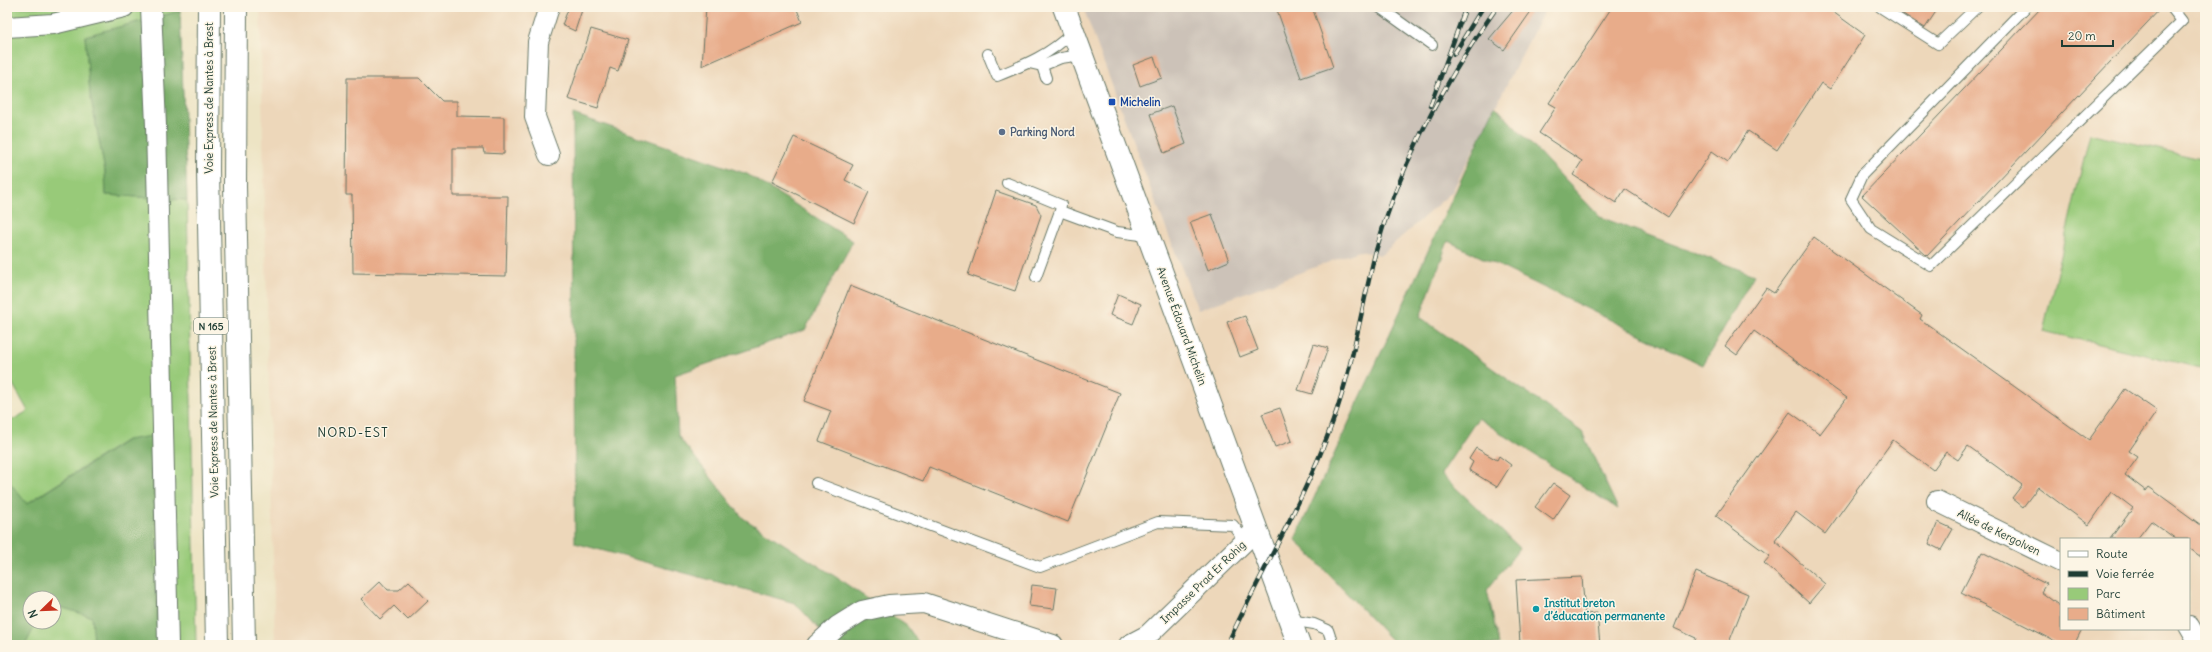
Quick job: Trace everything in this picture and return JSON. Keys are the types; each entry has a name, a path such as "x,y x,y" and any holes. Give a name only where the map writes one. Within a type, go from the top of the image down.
{"main road":[{"name":"Voie Express de Nantes à Brest","path":"209,7 208,170 217,645"},
{"name":"N 165","path":"236,7 235,186 244,645"},
{"name":"Avenue Édouard Michelin","path":"1064,7 1149,236 1250,536 1290,620 1299,645"}],"street":[{"path":"7,27 54,24 124,7"},
{"path":"151,7 156,126 168,645"},
{"path":"549,7 538,42 535,117 549,155"},
{"name":"Allée de Kergolven","path":"1937,501 2060,562"},
{"name":"Impasse Prad Er Rohig","path":"1129,645 1148,635 1250,536"},
{"path":"817,645 838,626 862,611 888,605 924,603 1054,645"},
{"path":"2190,628 2200,645"}],"lane":[{"path":"1379,7 1432,45"},
{"path":"1880,7 1938,44 1977,7"},
{"path":"2026,7 1862,175 1851,199 1870,229 1931,266 2182,21 2171,7"},
{"path":"988,54 997,76 1029,64 1057,48 1073,32"},
{"path":"1029,64 1042,66 1061,58 1081,55"},
{"path":"1042,66 1046,78"},
{"path":"1007,183 1061,206 1036,277"},
{"path":"1060,212 1117,232 1149,236"},
{"path":"816,482 1040,566 1158,522 1233,525 1250,536"},
{"path":"1290,620 1314,624 1328,630 1333,645"}],"shaded area":[{"path":"260,7 2205,7 2205,645 275,645"},
{"path":"1083,7 1546,7 1452,192 1381,255 1359,251 1198,310 1151,190"}],"green space":[{"path":"7,7 181,7 180,11 85,36 90,93 105,171 106,195 187,200 196,645 158,645 126,440 26,504 7,479 7,423 28,411 7,374 7,321 9,320 7,314"},
{"path":"180,11 187,200 106,195 105,171 90,93 85,36"},
{"path":"1495,106 1600,217 1754,275 1703,365 1448,241 1420,317 1582,432 1618,509 1478,418 1441,474 1520,548 1487,590 1499,645 1396,645 1295,539"},
{"path":"573,114 747,174 853,241 805,330 675,375 678,436 743,518 836,577 907,626 920,645 834,645 795,603 575,543"},
{"path":"2090,133 2205,160 2205,369 2043,331"},
{"path":"152,436 158,645 94,645 92,617 62,608 62,590 22,590 22,630 33,630 25,645 7,645 7,479 27,504 127,440"},
{"path":"62,607 93,617 94,645 25,645 33,630 62,630"}],"building":[{"path":"569,7 582,10 575,31 562,25"},
{"path":"706,7 796,7 802,22 702,66"},
{"path":"1276,7 1312,7 1333,67 1301,78"},
{"path":"1516,7 1534,7 1504,50 1489,39"},
{"path":"1612,7 1826,7 1865,35 1830,89 1821,83 1777,150 1748,131 1728,162 1712,151 1668,217 1625,189 1616,203 1573,175 1582,161 1539,133 1556,107 1549,103"},
{"path":"1892,7 1939,7 1925,28"},
{"path":"2042,7 2162,7 1927,256 1862,196"},
{"path":"591,29 628,40 618,71 610,68 598,108 568,99"},
{"path":"1154,57 1162,78 1140,86 1133,65"},
{"path":"347,78 419,78 442,101 457,101 457,116 504,117 504,154 484,153 483,148 453,148 453,196 508,196 506,276 353,273 352,195 346,195"},
{"path":"1172,106 1186,144 1164,153 1150,114"},
{"path":"794,137 853,165 845,180 869,192 854,223 772,182"},
{"path":"996,191 1036,205 1041,215 1015,291 968,275"},
{"path":"1212,214 1229,261 1208,270 1190,222"},
{"path":"1814,237 1922,315 1920,319 2089,440 2125,389 2157,411 2129,451 2138,457 2125,475 2146,491 2149,487 2205,528 2205,560 2190,549 2190,538 2175,538 2151,521 2138,538 2111,538 2133,508 2112,492 2089,525 2038,487 2023,507 2012,498 2022,485 1968,446 1958,460 1946,452 1933,470 1893,440 1825,534 1796,512 1775,541 1825,584 1809,603 1764,563 1770,556 1716,516 1790,412 1820,434 1847,398 1754,331 1737,355 1725,346 1766,288 1774,293"},
{"path":"850,286 1120,393 1068,522 929,467 923,481 819,441 831,411 804,401"},
{"path":"1118,294 1141,304 1133,324 1110,315"},
{"path":"1245,316 1258,350 1240,357 1227,322"},
{"path":"1314,344 1328,348 1312,394 1298,390"},
{"path":"1280,408 1292,441 1275,447 1262,414"},
{"path":"1476,448 1497,460 1499,456 1511,465 1497,487 1469,470 1473,462 1469,459"},
{"path":"1553,483 1570,495 1553,520 1535,507"},
{"path":"1938,522 1953,529 1941,550 1929,544"},
{"path":"1982,552 2046,584 2041,592 2060,606 2060,630 2082,630 2074,645 2063,645 1961,593"},
{"path":"1696,572 1748,594 1728,645 1693,645 1696,638 1674,628"},
{"name":"Institut breton d’éducation permanente","path":"1582,577 1585,614 1597,613 1600,645 1520,644 1516,580"},
{"path":"380,581 388,590 399,590 409,581 428,601 408,620 394,606 380,619 361,599"},
{"path":"1032,585 1057,588 1054,609 1029,606"}],"railway":[{"path":"1430,106 1466,7"},
{"path":"1454,54 1483,7"},
{"path":"1227,645 1297,506 1333,421 1346,380 1375,254 1385,221 1410,157 1441,95 1497,7"}],"place":[{"name":"Michelin","path":"1112,102"},
{"name":"Parking Nord","path":"1002,132"},
{"name":"Institut breton d’éducation permanente","path":"1536,609"}],"district":[{"name":"NORD-EST","path":"353,432"}]}
